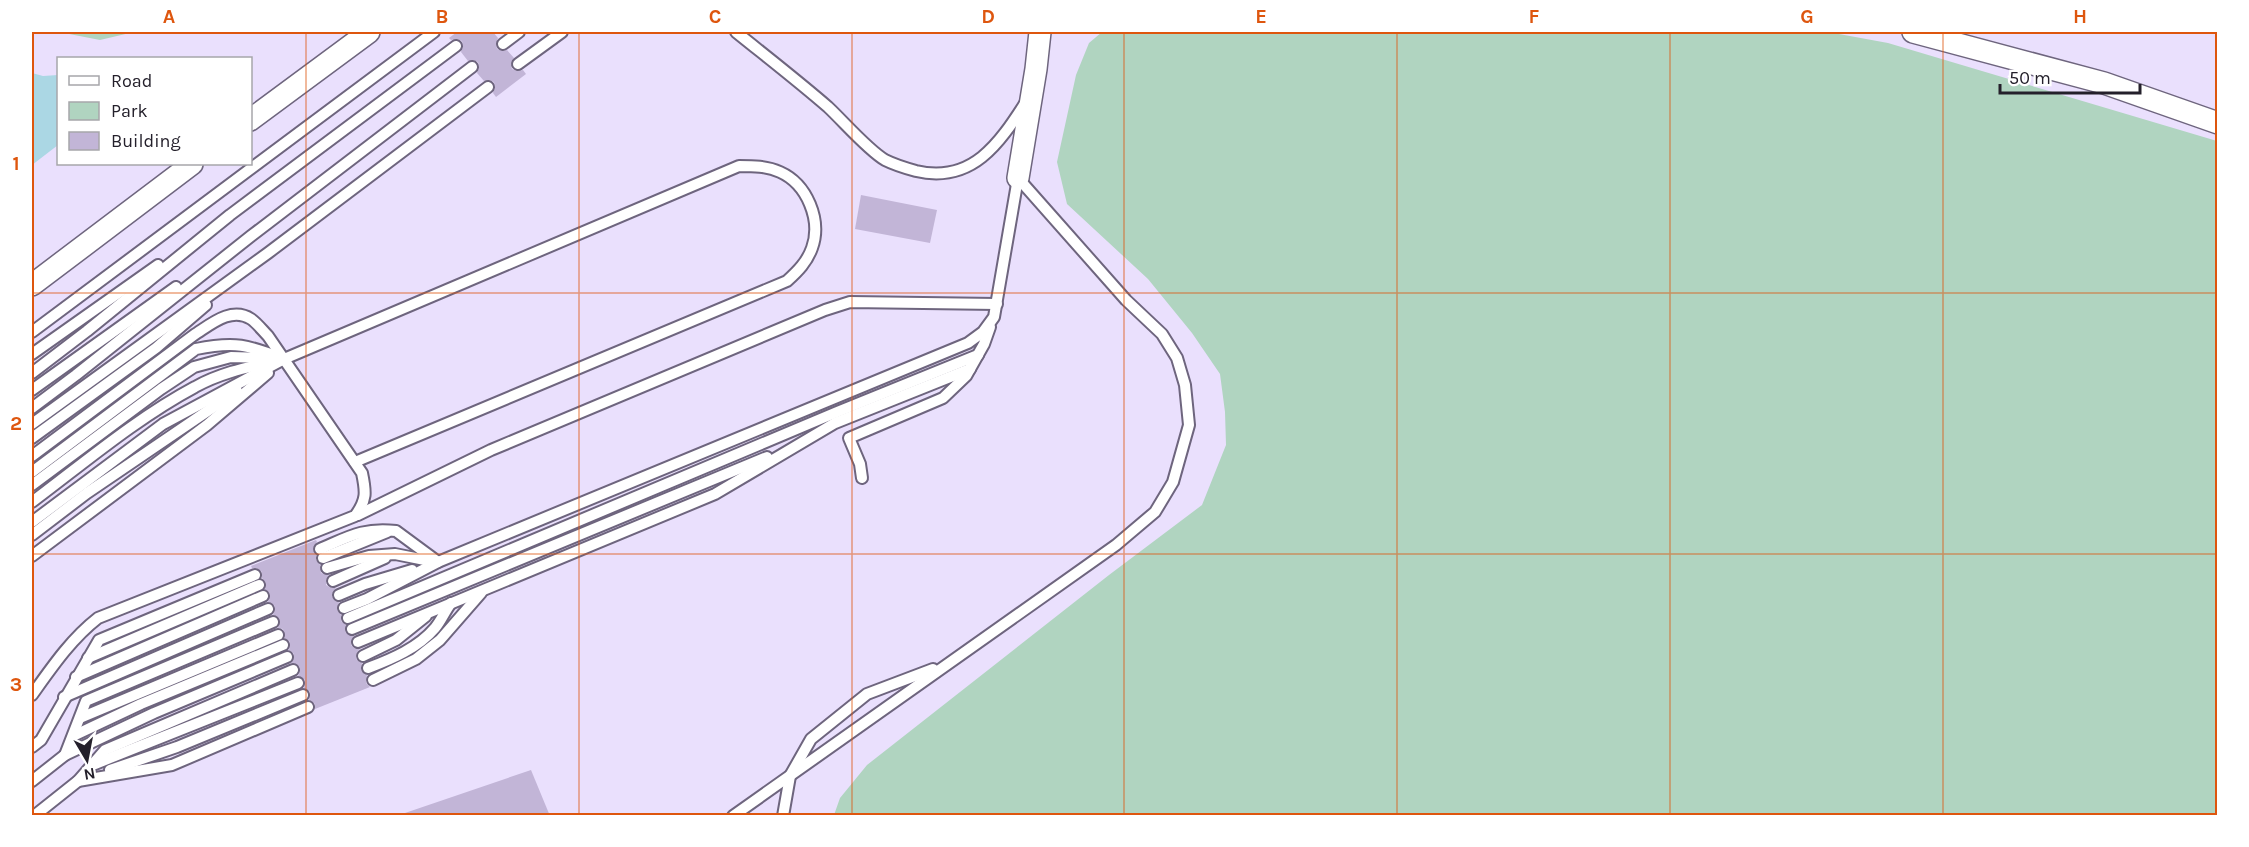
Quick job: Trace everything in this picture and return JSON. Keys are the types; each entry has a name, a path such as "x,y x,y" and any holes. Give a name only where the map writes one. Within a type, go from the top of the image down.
{"street":[{"path":"252,119 369,32"},
{"path":"1018,178 1033,92 1040,32"},
{"path":"1913,32 2104,83 2217,123"},
{"path":"32,285 191,165"}],"lane":[{"path":"32,332 434,32"},
{"path":"503,44 519,32"},
{"path":"518,64 562,32"},
{"path":"736,32 828,107 884,159 903,168 933,175 957,171 981,159 1005,134 1033,92"},
{"path":"32,354 230,214 456,46"},
{"path":"32,408 250,236 472,67"},
{"path":"32,424 268,253 488,87"},
{"path":"32,522 163,424 284,359 739,166 760,166 781,172 799,186 810,204 815,225 813,247 803,266 787,281 355,462"},
{"path":"862,478 860,464 849,438 944,398 966,376 978,355 997,304 1018,178"},
{"path":"733,816 1116,545 1155,512 1173,482 1189,425 1185,385 1177,358 1162,334 1126,300 1018,178"},
{"path":"32,373 230,214"},
{"path":"32,390 250,236"},
{"path":"32,438 156,348 268,253"},
{"path":"32,695 66,648 98,618 355,516 491,450 841,305 850,302 997,304"},
{"path":"32,456 222,317 237,314 250,318 268,336 362,473 365,486 364,504 355,516"},
{"path":"978,355 346,613 367,599 438,562 968,343 983,332 994,317"},
{"path":"32,472 196,349 222,344 247,345 284,359"},
{"path":"32,486 161,389 194,368 231,357 284,359"},
{"path":"32,502 129,429 195,386 230,372 284,359"},
{"path":"32,535 87,493 284,359"},
{"path":"32,556 207,425 284,359"},
{"path":"358,642 715,494 835,423 970,369"},
{"path":"352,629 803,442"},
{"path":"374,529 396,531 438,562 395,554 324,558 374,529"},
{"path":"333,581 395,554"},
{"path":"339,595 365,584 438,562"},
{"path":"32,747 41,740 64,697 76,677 99,640 259,585 76,677"},
{"path":"373,680 416,659 440,640 485,589"},
{"path":"368,668 391,659 415,645 435,628 451,603"},
{"path":"64,697 268,609"},
{"path":"363,656 396,640 420,622 430,611"},
{"path":"65,755 86,701 273,622"},
{"path":"73,736 281,640 80,718"},
{"path":"32,781 65,755 154,713 287,657"},
{"path":"783,816 790,776 811,739 867,694 951,663"},
{"path":"34,816 78,781 105,750 293,670"},
{"path":"92,765 298,682"},
{"path":"78,781 177,747 303,695"},
{"path":"78,781 172,765 308,707"}],"green space":[{"path":"59,32 134,32 100,40"},
{"path":"1102,32 1828,32 1888,43 2217,141 2217,815 834,815 840,798 867,765 1202,505 1226,445 1220,374 1192,333 1148,279 1067,204 1057,162 1076,75 1089,43"}],"shaded area":[{"path":"32,73 43,76 57,75 57,146 32,165"}],"building":[{"path":"457,32 493,32 498,38 497,49 507,50 514,58 511,64 512,69 523,70 526,74 496,97 493,93 494,82 484,81 477,73 478,62 468,61 461,52 462,41 449,38"},
{"path":"861,195 937,210 930,243 855,229"},
{"path":"316,540 313,549 316,560 320,565 321,573 328,575 326,585 336,588 332,597 339,602 337,610 341,615 341,621 346,625 345,632 354,636 351,645 360,649 356,659 362,663 361,670 367,675 366,683 370,687 315,709 315,704 309,700 310,692 304,688 305,680 298,676 300,667 291,663 294,654 289,650 290,642 285,638 283,629 278,628 280,620 273,615 275,606 268,602 270,594 265,589 266,583 262,578 262,572 251,566"},
{"path":"531,770 550,816 405,816 405,813"}]}
